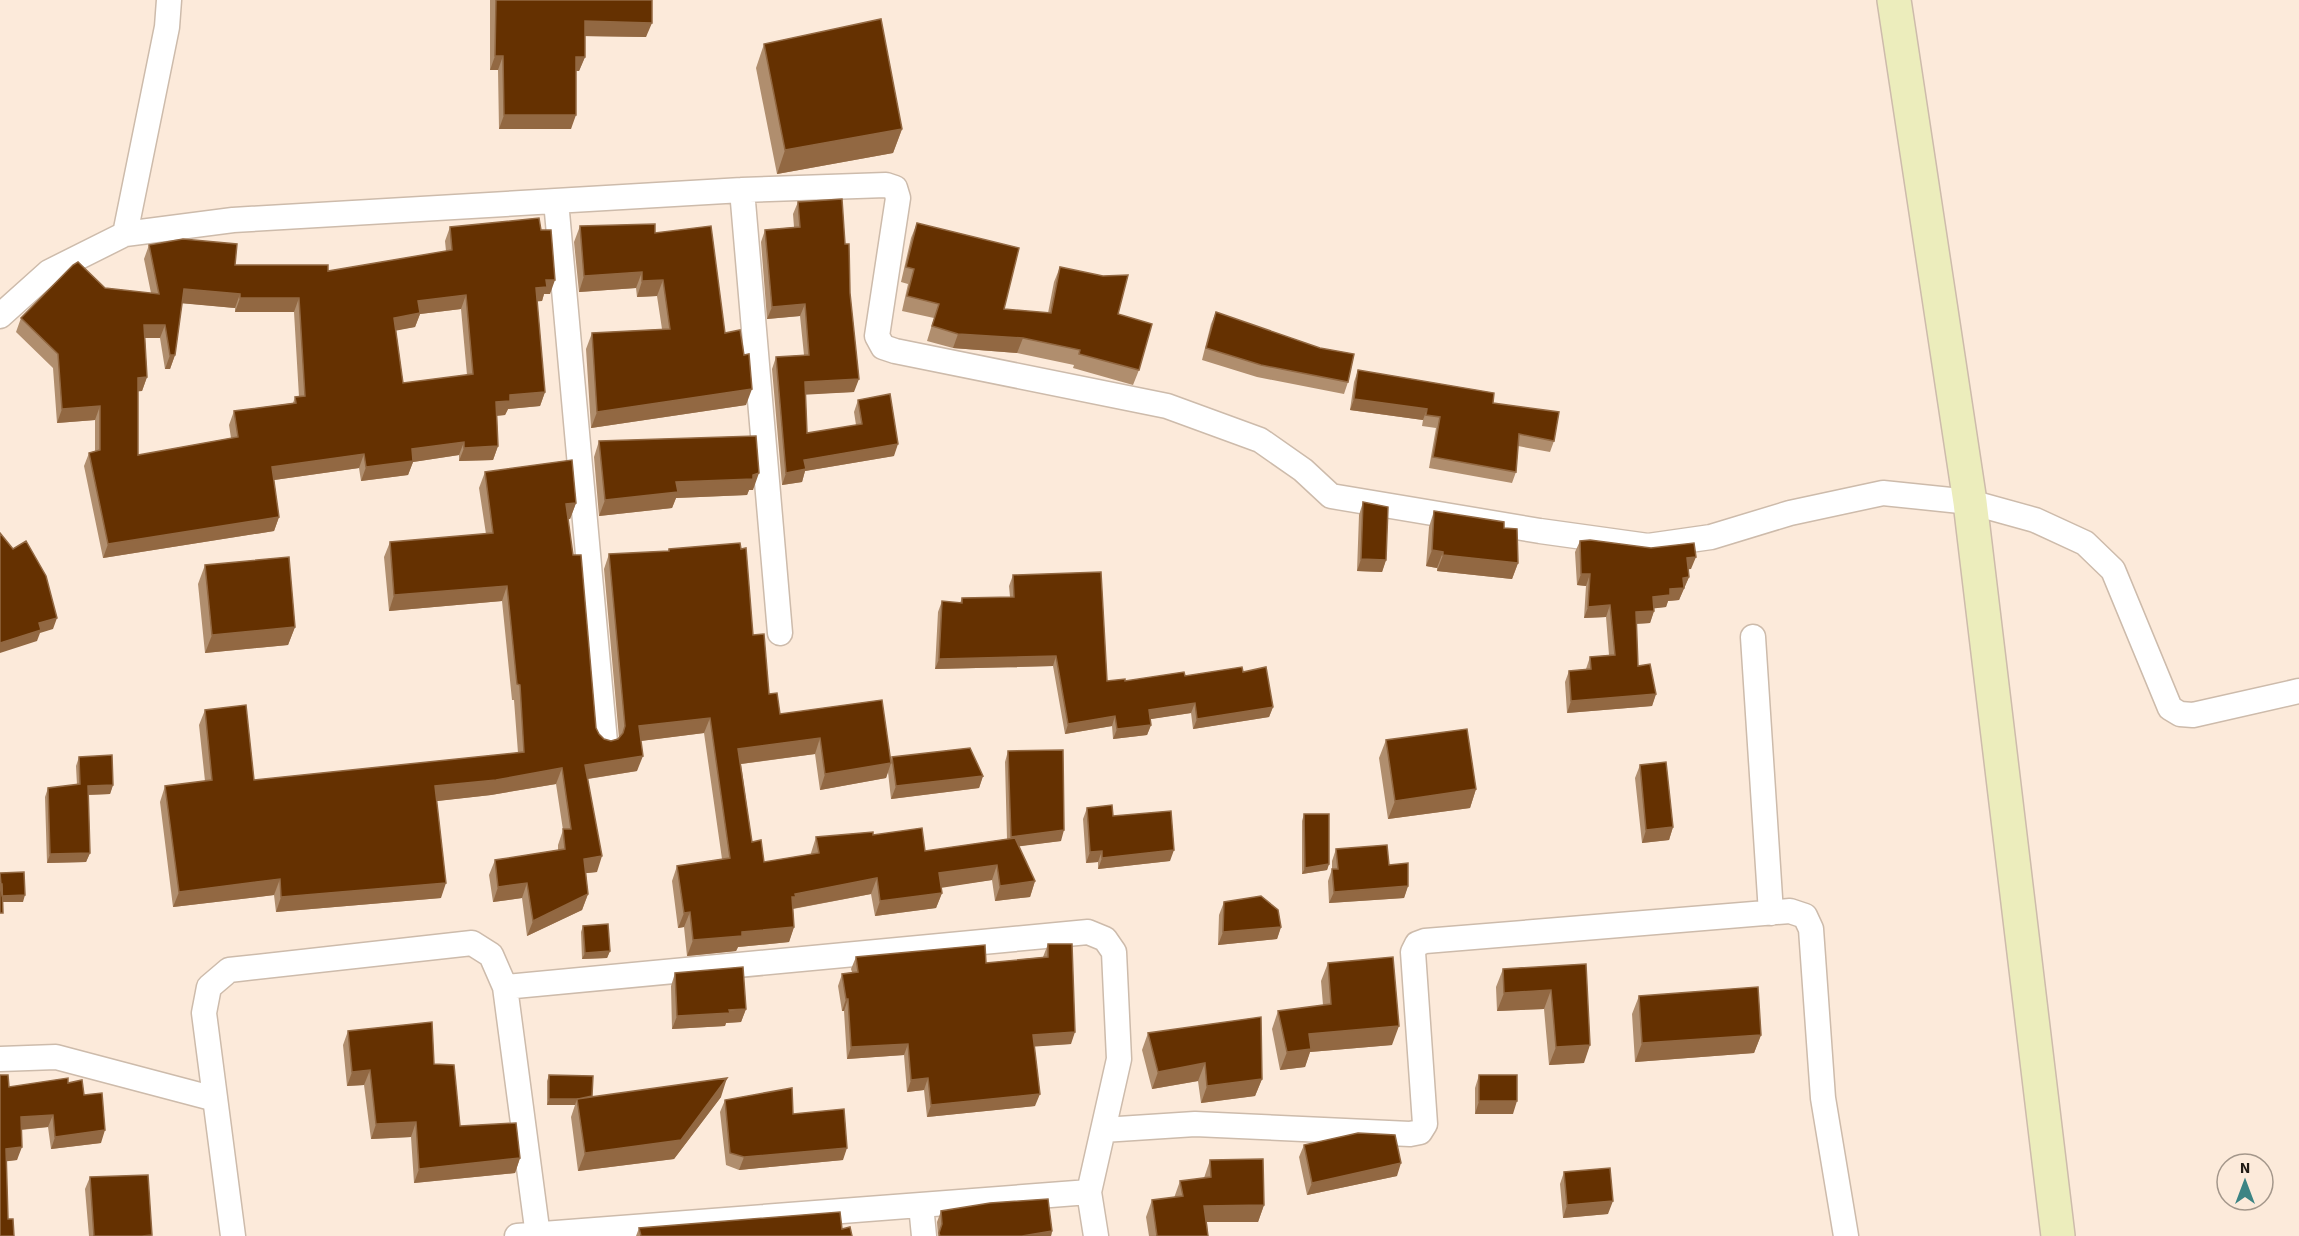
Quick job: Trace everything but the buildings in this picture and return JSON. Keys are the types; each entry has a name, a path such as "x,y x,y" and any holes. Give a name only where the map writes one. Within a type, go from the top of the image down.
{"street":[{"path":"125,234 167,27 169,0"},
{"path":"1894,0 1970,502 2058,1236"},
{"path":"0,316 49,273 125,234 233,220 742,190 886,184 895,188 898,198 877,336 883,347 1167,406 1260,440 1303,470 1331,496 1540,531 1648,546 1711,537 1790,513 1883,493 1970,502 2035,520 2085,543 2113,570 2170,708 2180,714 2193,715 2299,691"},
{"path":"742,190 780,633"},
{"path":"556,201 605,742"},
{"path":"1753,637 1771,913"},
{"path":"1103,1130 1195,1124 1410,1134 1420,1132 1425,1124 1413,952 1417,944 1437,940 1790,911 1804,916 1811,929 1823,1098 1846,1236"},
{"path":"505,987 1088,932 1105,939 1114,952 1119,1059 1089,1192 1096,1236"},
{"path":"233,1236 204,1012 209,987 229,970 472,943 491,955 505,987 531,1236 1089,1192"},
{"path":"0,1059 56,1057 215,1099"},
{"path":"921,1205 924,1236"}]}
